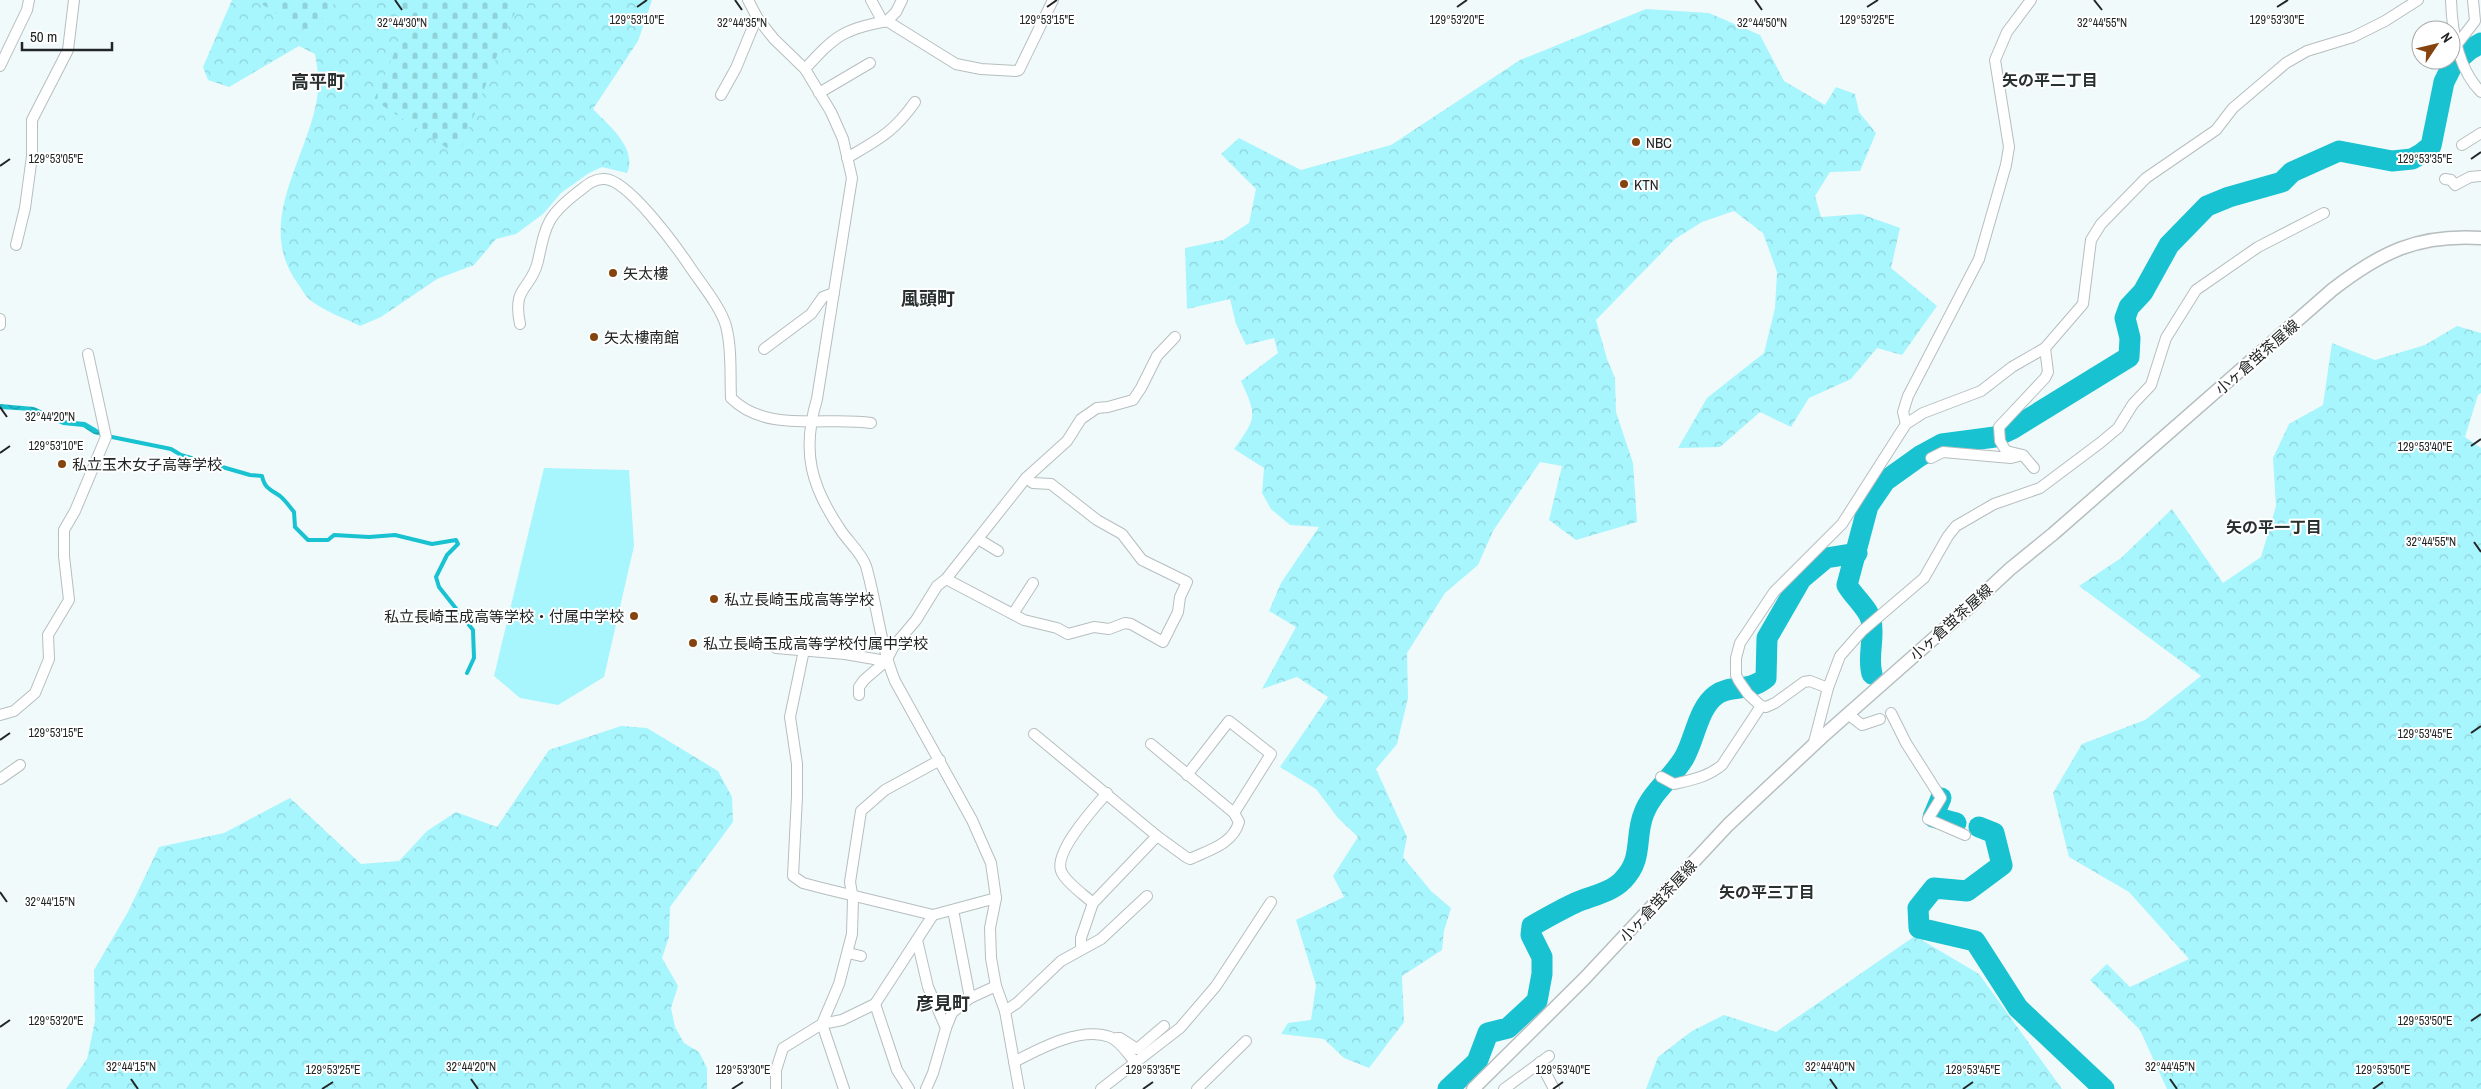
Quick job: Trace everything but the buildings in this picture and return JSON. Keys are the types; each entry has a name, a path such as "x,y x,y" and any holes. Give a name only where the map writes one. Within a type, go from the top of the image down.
{"street":[{"path":"0,66 27,10 29,0"},
{"path":"16,245 25,208 32,156 32,120 68,50 74,0"},
{"path":"748,0 757,17 774,39 805,69 843,139 852,178 817,399 810,423 810,460 813,479 824,503 865,564 886,661 895,681 940,760 986,848 994,876 996,898 990,928 991,958 996,986 1005,1011 1019,1089"},
{"path":"871,0 885,21 956,64 968,68 1016,71 1019,70 1053,0"},
{"path":"805,69 828,43 845,31 885,21 896,12 902,0"},
{"path":"1906,424 1903,412 1908,396 1979,259 1988,230 2006,165 2009,147 1995,60 2007,32 2031,0"},
{"path":"1828,688 1810,680 1804,682 1775,703 1766,707 1761,706 1748,694 1739,681 1736,675 1736,658 1746,634 1774,592 1842,524 1906,424 1923,413 1981,391 2012,367 2045,348 2083,304 2092,240 2101,224 2146,178 2216,130 2233,108 2286,63 2307,51 2353,37 2385,21 2418,0"},
{"path":"2451,0 2452,20"},
{"path":"2461,52 2475,20 2472,0"},
{"path":"722,95 736,68 757,17"},
{"path":"2461,57 2465,71 2481,92"},
{"path":"819,93 870,62"},
{"path":"847,158 900,124 915,102"},
{"path":"2462,145 2481,133"},
{"path":"2445,179 2451,180 2455,185 2470,177 2481,176"},
{"path":"520,324 516,306 523,286 536,271 546,226 552,214 558,207 596,179 614,180 631,194 674,242 719,311 726,325 731,398 748,410 782,421 871,423"},
{"path":"1813,746 1828,688 1840,656 1870,626 1924,578 1948,536 1960,522 1994,504 2040,488 2118,428 2133,404 2151,385 2166,338 2196,290 2258,247 2324,213"},
{"name":"小ヶ倉蛍茶屋線","path":"1473,1089 1585,978 1728,825 1813,746 2010,569 2054,534 2352,274 2375,259 2404,247 2450,237 2481,238"},
{"path":"764,349 810,314 823,297 834,293"},
{"path":"0,319 0,324"},
{"path":"859,695 859,687 864,680 886,661 894,646 916,620 937,586 946,579 1026,478 1067,441 1081,419 1098,408 1132,400 1141,388 1157,356 1175,337"},
{"path":"2034,468 2022,455 2006,451 2000,441 1998,427 2045,378 2048,372 2045,348"},
{"path":"0,715 14,711 35,693 49,659 48,636 69,600 64,556 64,530 75,512 106,437 88,354"},
{"path":"1930,458 1943,452 2011,458 2022,455"},
{"path":"946,579 1013,614 1068,634 1094,627 1109,629 1125,623 1131,624 1163,642 1178,612 1180,597 1187,582 1142,560 1122,534 1097,520 1051,484 1033,483 1026,478"},
{"path":"978,539 998,551"},
{"path":"1013,614 1033,583"},
{"path":"776,648 845,654 886,661"},
{"path":"804,650 790,717 796,764 797,796 793,876 803,882 934,915 996,898"},
{"path":"1662,777 1674,784 1714,772 1722,765 1761,706"},
{"path":"1891,713 1906,743 1941,798 1928,819 1965,835"},
{"path":"1848,714 1862,725 1880,719"},
{"path":"1187,775 1229,721 1271,754 1234,813"},
{"path":"1034,734 1157,836 1190,858 1222,843 1236,833 1239,822 1234,813 1151,744"},
{"path":"844,1089 822,1024 839,984 848,953 853,914 850,882 852,859 861,812 885,790 940,760"},
{"path":"0,779 20,765"},
{"path":"1093,903 1062,874 1061,864 1073,832 1107,793"},
{"path":"1081,948 1081,938 1093,903 1157,836"},
{"path":"1005,1011 1017,1003 1060,961 1081,948 1101,939 1147,896"},
{"path":"1101,1089 1180,1028 1216,986 1271,902"},
{"path":"952,910 970,998"},
{"path":"776,1089 776,1070 783,1048 822,1024 842,1020 875,1004 934,915"},
{"path":"916,940 928,987 946,1028"},
{"path":"848,953 861,956"},
{"path":"926,1089 952,1013 970,998 996,986"},
{"path":"875,1004 897,1070 909,1089"},
{"path":"1014,1062 1065,1039 1098,1036 1120,1038 1137,1049 1164,1026"},
{"path":"1111,1038 1135,1062"},
{"path":"1197,1089 1246,1041"},
{"path":"1504,1089 1544,1059 1554,1089"}],"green space":[{"path":"232,0 652,0 638,41 593,109 625,146 629,164 627,173 602,167 589,173 561,193 543,214 516,234 496,239 474,265 437,279 381,317 360,326 328,311 308,298 286,262 281,239 286,194 310,127 317,98 318,79 315,54 299,46 229,87 208,80 203,67"},
{"path":"255,0 337,0 310,34"},
{"path":"387,0 522,0 510,22 461,149 447,148 374,100 408,21"},
{"path":"1646,9 1709,13 1760,35 1784,81 1825,105 1836,87 1855,94 1859,112 1876,133 1860,171 1830,172 1815,196 1821,217 1861,214 1900,228 1891,268 1937,306 1902,355 1877,348 1851,379 1809,398 1791,427 1760,412 1720,447 1678,448 1707,398 1764,353 1775,308 1777,272 1763,233 1734,211 1702,222 1675,239 1596,320 1607,359 1615,378 1616,412 1633,463 1637,522 1576,540 1549,520 1562,466 1540,462 1493,531 1478,565 1445,593 1407,653 1408,698 1397,744 1376,769 1407,837 1403,857 1431,891 1451,908 1444,931 1442,950 1402,976 1404,1022 1369,1068 1344,1058 1324,1039 1281,1034 1288,1023 1311,1020 1316,985 1296,920 1344,897 1333,876 1358,837 1338,818 1316,789 1280,767 1328,697 1297,677 1262,689 1296,627 1269,611 1281,583 1319,527 1290,525 1271,509 1262,493 1264,468 1234,449 1251,423 1252,417 1250,402 1241,381 1278,353 1274,338 1246,345 1236,324 1230,299 1187,309 1185,248 1223,240 1249,223 1256,189 1221,154 1239,138 1301,170 1391,145 1520,60"},
{"path":"2457,326 2481,333 2481,393 2478,395 2465,437 2481,448 2481,1089 2167,1089 2140,1030 2090,980 2107,964 2130,987 2189,959 2129,892 2069,857 2053,793 2082,744 2145,720 2201,676 2079,586 2121,558 2172,509 2223,583 2261,557 2276,506 2273,458 2289,424 2323,405 2332,343 2375,360 2425,345"},
{"path":"544,468 629,470 634,546 604,677 558,705 520,698 494,676"},
{"path":"621,726 647,728 718,771 732,797 733,822 670,907 669,937 662,958 678,986 671,1008 675,1027 684,1043 699,1052 707,1068 707,1089 66,1089 87,1059 95,1021 94,970 128,912 159,847 224,833 290,798 361,864 399,861 427,831 456,812 497,827 549,750"},
{"path":"1915,936 1979,974 2062,1089 1646,1089 1658,1057 1692,1031 1724,1015 1776,1032"}],"water":[{"path":"0,404 34,407 63,420 85,422 102,432 102,436 94,434 83,427 63,425 32,411 0,409"}],"waterway":[{"path":"1872,674 1870,661 1871,620 1867,611 1847,585 1868,506 1885,481 1920,456 1942,444 1995,437 2012,429 2129,357 2130,338 2125,318 2129,307 2143,292 2169,245 2207,206 2229,197 2282,182 2292,172 2339,151 2392,161 2412,159 2421,154 2431,146 2444,82 2453,64 2469,50 2481,43"},
{"path":"107,436 171,449 181,455 250,475 262,476 266,486 282,498 294,512 295,527 308,540 328,540 334,535 369,537 395,535 432,544 456,540 458,544 447,555 436,577 439,587 473,630 474,658 467,673"},
{"path":"1448,1089 1477,1062 1488,1033 1508,1028 1537,1001 1542,974 1542,957 1531,935 1532,926 1575,903 1613,888 1630,872 1636,856 1639,831 1644,813 1657,792 1684,758 1705,708 1721,692 1753,685 1766,678 1767,638 1801,579 1826,558 1857,553"},
{"path":"1941,798 1933,817 1956,823"},
{"path":"1979,827 1994,833 2002,865 1967,891 1934,888 1918,908 1919,928 1975,941 2018,1008 2104,1089"}],"place":[{"name":"NBC","path":"1636,142"},
{"name":"KTN","path":"1624,184"},
{"name":"矢太樓","path":"613,273"},
{"name":"矢太樓南館","path":"594,337"},
{"name":"私立玉木女子高等学校","path":"62,464"},
{"name":"私立長崎玉成高等学校","path":"714,599"},
{"name":"私立長崎玉成高等学校・付属中学校","path":"634,616"},
{"name":"私立長崎玉成高等学校付属中学校","path":"693,643"}],"district":[{"name":"矢の平二丁目","path":"2050,80"},
{"name":"高平町","path":"318,81"},
{"name":"風頭町","path":"928,298"},
{"name":"矢の平一丁目","path":"2274,527"},
{"name":"矢の平三丁目","path":"1767,892"},
{"name":"彦見町","path":"943,1003"}]}
